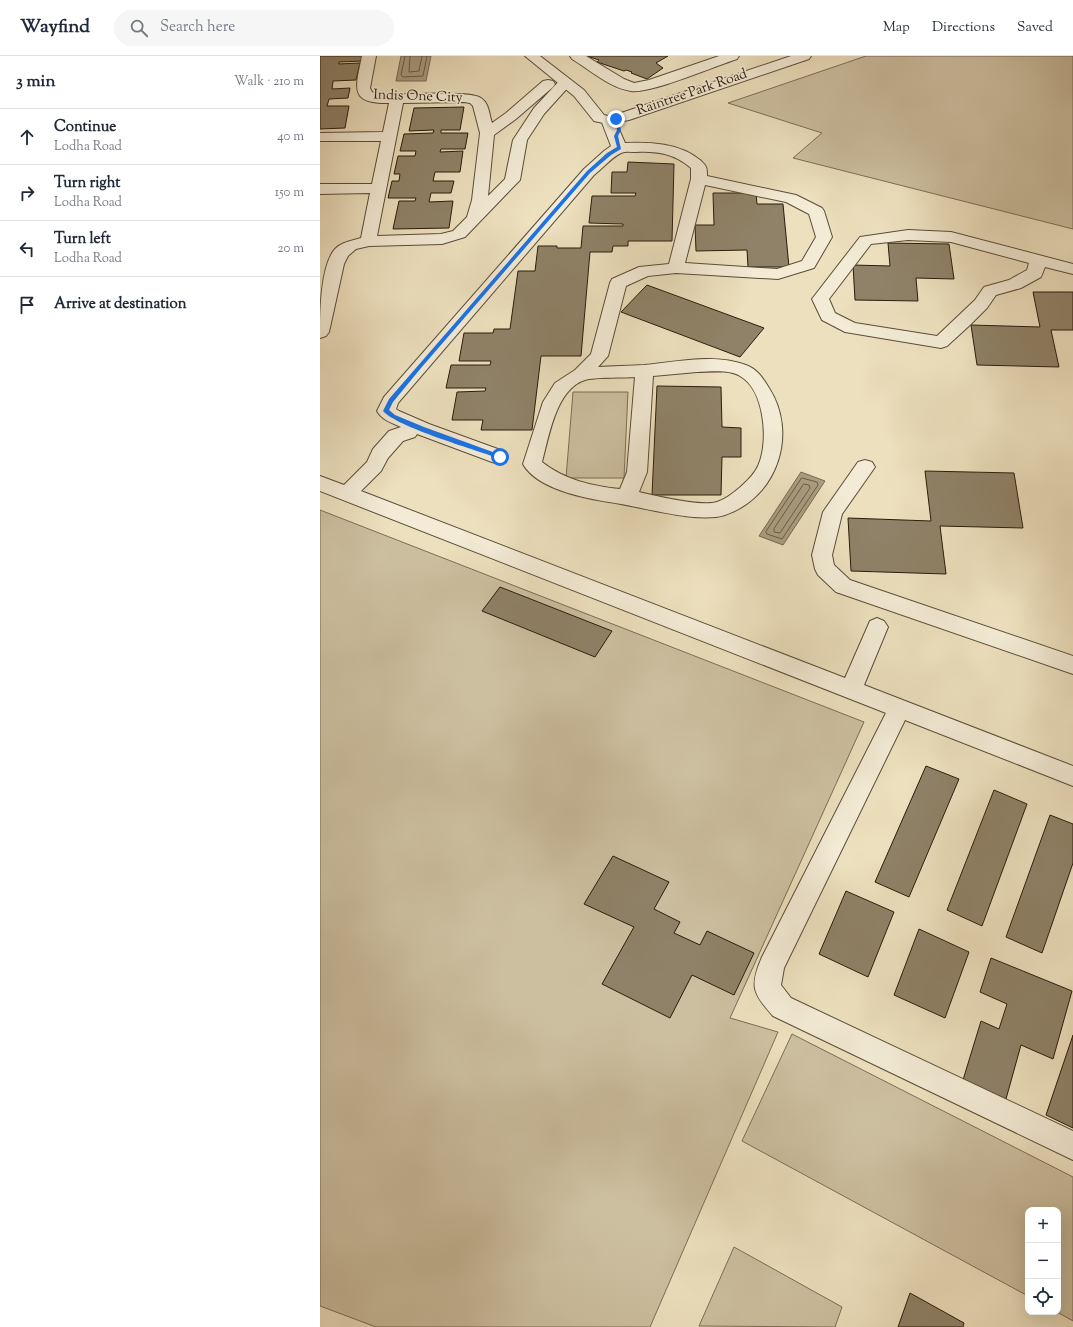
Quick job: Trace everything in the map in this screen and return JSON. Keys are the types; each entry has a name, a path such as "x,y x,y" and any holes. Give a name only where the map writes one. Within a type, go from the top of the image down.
{"street":[{"name":"Indis One City","path":"320,332 336,264 341,253 350,246 368,241 442,239 459,234 474,219 480,200 487,133 480,105 476,100 464,98 376,99 366,95 363,88 369,56"},
{"path":"532,56 579,93 608,119 615,145"},
{"path":"577,56 619,82 633,87 652,84 732,56"},
{"name":"Raintree Park Road","path":"608,119 804,56"},
{"path":"487,133 561,79"},
{"path":"474,219 512,180 520,140 561,79"},
{"path":"368,241 397,99"},
{"path":"511,116 520,140"},
{"path":"320,137 390,136"},
{"path":"500,457 411,429 386,411 390,401 589,172 615,145 653,139 666,142"},
{"path":"615,145 664,148 692,161 699,167 699,179 676,268"},
{"path":"581,374 703,366 734,368 746,372 758,385 770,406 773,442 766,470 746,493 719,509 691,509 627,497 611,496 564,484 541,472 532,464 549,406 561,387 581,374 599,356 618,283 645,271 676,268 778,274 808,264 824,237 816,211 791,198 699,179"},
{"path":"320,189 379,188"},
{"path":"1038,260 1035,273 1015,284 990,291 973,313 941,342 851,328 828,316 820,299 866,240 908,235 952,237 1073,269"},
{"path":"627,497 637,472 644,371"},
{"path":"348,493 374,466 394,459 410,441 411,429"},
{"path":"865,468 833,512 822,555 825,569 843,586 1073,665"},
{"path":"320,483 1073,776"},
{"path":"851,690 877,627"},
{"path":"899,709 771,966 767,989 782,1008 1073,1146"}],"shaded area":[{"path":"866,56 1073,56 1073,229 793,158 822,133 728,103"},
{"path":"573,392 628,392 624,478 566,478"},
{"path":"320,510 864,722 730,1018 778,1032 650,1327 376,1327 320,1306"},
{"path":"792,1034 1073,1177 1073,1321 1061,1314 1061,1207 1025,1207 1025,1294 742,1141"},
{"path":"734,1247 842,1307 835,1327 699,1326"}],"water":[{"path":"401,56 431,56 426,81 396,81"},
{"path":"801,472 825,481 783,545 759,536"}],"building":[{"path":"320,56 363,56 362,61 339,62 339,64 360,63 356,80 333,81 332,89 350,88 348,98 329,99 327,106 349,106 345,128 320,129"},
{"path":"587,56 668,56 656,63 663,68 647,79 631,73 632,72 626,70 624,71 597,62 599,60"},
{"path":"464,107 460,130 441,130 441,133 468,133 465,149 441,149 440,152 463,151 460,172 435,172 433,181 454,181 451,193 431,193 429,202 453,201 449,228 393,229 399,201 415,201 416,198 388,198 392,181 399,181 400,174 394,174 398,156 415,156 416,151 400,151 404,134 433,133 434,130 409,131 414,108"},
{"path":"628,162 674,164 672,241 628,241 628,246 613,246 612,252 590,252 581,356 541,356 532,430 481,430 483,420 452,420 457,392 485,391 486,388 446,388 451,365 490,365 491,361 459,361 464,333 493,333 494,329 510,329 518,271 535,271 538,246 581,248 583,226 623,226 623,224 589,223 592,196 635,196 636,193 611,193 612,172 627,172"},
{"path":"713,193 756,193 757,204 783,204 789,267 748,267 747,250 696,251 695,225 714,225"},
{"path":"888,243 949,244 954,279 916,278 918,301 855,300 853,265 890,266"},
{"path":"647,285 764,328 740,357 621,312"},
{"path":"1033,292 1073,292 1073,330 1051,330 1059,367 977,365 971,325 1040,327"},
{"path":"657,386 721,387 722,427 741,428 741,457 722,457 721,495 652,495"},
{"path":"925,471 1014,473 1023,528 940,526 946,574 851,571 848,518 931,521"},
{"path":"500,587 612,631 595,657 482,611"},
{"path":"926,766 959,779 909,897 875,882"},
{"path":"994,790 1027,804 982,926 947,910"},
{"path":"1050,815 1073,824 1073,863 1042,953 1006,937"},
{"path":"613,856 669,882 654,909 680,922 674,933 700,945 707,931 754,953 734,995 692,975 670,1018 602,984 634,927 584,904"},
{"path":"846,891 894,912 868,977 819,954"},
{"path":"919,929 969,952 945,1018 894,995"},
{"path":"991,958 1072,991 1053,1059 1021,1045 1006,1099 963,1080 981,1021 999,1029 1007,1004 980,992"},
{"path":"1073,1035 1073,1128 1046,1115"},
{"path":"910,1293 964,1323 963,1327 898,1327"}],"route":[{"path":"500,457 422,429 393,416 386,411 390,401 419,366 589,172 609,154 619,148 616,136 619,130 616,119"}]}
